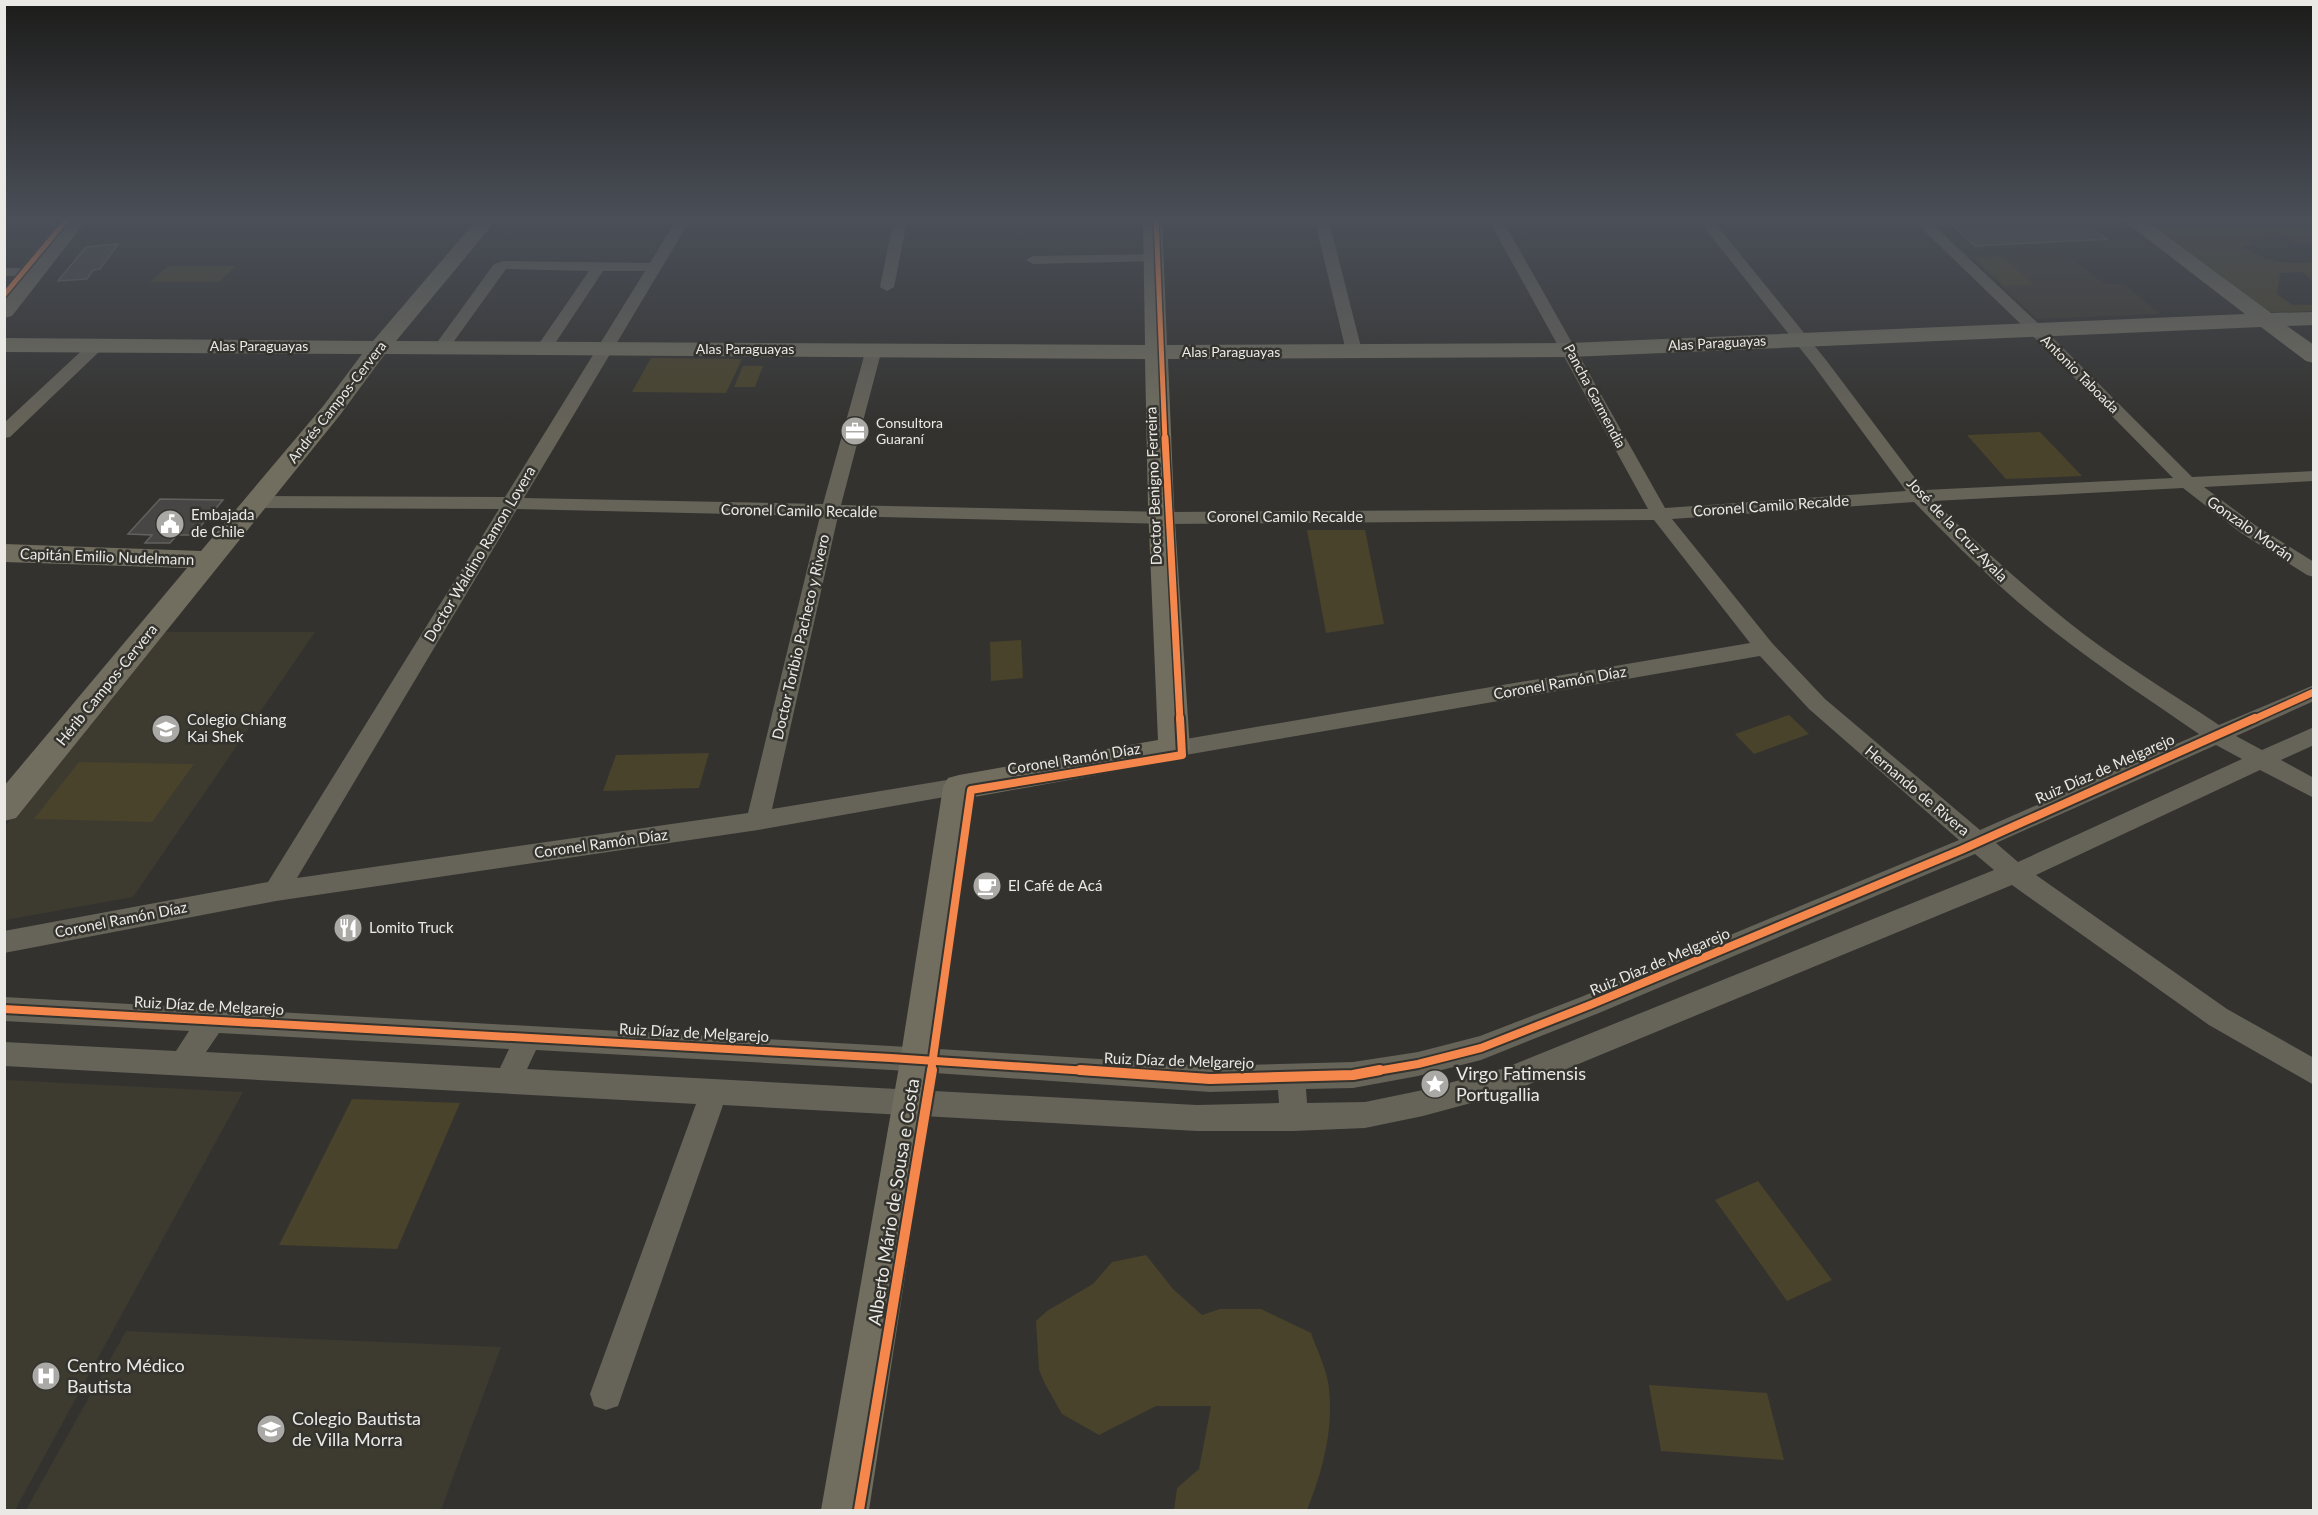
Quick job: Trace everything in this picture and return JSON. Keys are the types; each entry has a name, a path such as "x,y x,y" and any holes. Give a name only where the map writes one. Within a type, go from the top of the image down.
{"main road":[{"path":"4,311 23,288"}],"street":[{"name":"Andrés Campos-Cervera","path":"209,560 429,288"},
{"path":"441,348 484,288"},
{"path":"544,348 584,288"},
{"name":"Doctor Waldino Ramon Lovera","path":"276,891 642,288"},
{"name":"Doctor Benigno Ferreira","path":"1155,288 1162,518 1174,749"},
{"path":"1338,288 1354,351"},
{"name":"Pancha Garmendia","path":"1534,288 1659,514"},
{"name":"José de la Cruz Ayala","path":"1760,288 1919,496 1976,554 2061,627 2114,666 2217,735 2313,789"},
{"name":"Antonio Taboada","path":"1991,288 2189,484"},
{"path":"2223,288 2313,356"},
{"name":"Alas Paraguayas","path":"4,345 1570,350 2313,318"},
{"path":"4,433 97,345"},
{"name":"Doctor Toribio Pacheco y Rivero","path":"758,821 830,512 874,349"},
{"name":"Coronel Camilo Recalde","path":"256,502 510,503 1162,518 1659,514 1919,496 2313,476"},
{"name":"Gonzalo Morán","path":"2189,484 2248,529 2313,571"},
{"name":"Hernando de Rivera","path":"1659,514 1765,648 1817,704 2015,874 2218,1017 2313,1073"},
{"name":"Capitán Emilio Nudelmann","path":"4,553 209,560"},
{"name":"Hérib Campos-Cervera","path":"4,809 209,560"},
{"name":"Coronel Ramón Díaz","path":"4,942 276,891 758,821 1765,648"},
{"name":"Ruiz Díaz de Melgarejo","path":"4,1009 919,1060 1210,1079 1353,1075 1418,1064 1481,1048 1590,1005 1961,850 2313,692"},
{"path":"4,1054 1197,1118 1365,1115 1423,1103 1508,1080 1974,888 2015,874 2313,735"},
{"name":"Alberto Mário de Sousa e Costa","path":"845,1510 919,1060 959,787"},
{"path":"1590,1005 1613,1035"},
{"path":"183,1063 212,1020"},
{"path":"507,1081 528,1038"},
{"path":"1292,1077 1293,1118"},
{"path":"606,1394 714,1092"}],"shaded area":[{"path":"2003,288 2128,288 2160,314 2037,319"},
{"path":"2233,288 2278,288 2277,294 2292,305 2313,305 2313,311 2270,312 2261,309"},
{"path":"651,358 742,359 726,393 632,392"},
{"path":"743,366 763,366 755,387 734,387"},
{"path":"2040,432 2082,476 2006,479 1967,435"},
{"path":"1307,530 1365,530 1384,624 1326,633"},
{"name":"Colegio Chiang Kai Shek","path":"162,632 315,632 133,897 5,920 5,826"},
{"path":"1021,640 1023,678 991,681 990,642"},
{"path":"1789,715 1809,734 1754,754 1735,734"},
{"path":"709,753 699,788 603,791 616,755"},
{"path":"79,762 194,764 152,822 34,819"},
{"name":"Centro Médico Bautista","path":"5,1080 243,1092 15,1510 4,1510"},
{"path":"352,1099 460,1103 397,1249 279,1245"},
{"path":"1758,1181 1832,1280 1787,1301 1715,1200"},
{"path":"1146,1255 1173,1289 1202,1315 1220,1309 1261,1309 1311,1333 1327,1376 1330,1415 1323,1464 1307,1510 1174,1510 1177,1488 1199,1469 1211,1406 1156,1406 1099,1435 1062,1414 1039,1370 1036,1321 1047,1311 1093,1284 1112,1262"},
{"name":"Colegio Bautista de Villa Morra","path":"126,1331 501,1347 441,1510 26,1510"},
{"path":"1649,1385 1767,1393 1784,1460 1661,1451"}],"building":[{"name":"Embajada de Chile","path":"160,499 223,500 193,535 177,535 170,543 145,543 152,535 128,534"}],"cycle path":[{"path":"4,295 10,288"},
{"path":"859,1510 933,1062 971,790 1182,755 1168,529 1159,288"},
{"path":"4,1009 891,1058 1210,1079 1353,1075 1418,1064 1481,1048 1590,1005 1961,850 2314,692"}],"place":[{"name":"Consultora Guaraní","path":"855,431"},
{"name":"Embajada de Chile","path":"170,524"},
{"name":"Colegio Chiang Kai Shek","path":"166,729"},
{"name":"El Café de Acá","path":"987,886"},
{"name":"Lomito Truck","path":"348,928"},
{"name":"Virgo Fatimensis Portugallia","path":"1435,1084"},
{"name":"Centro Médico Bautista","path":"46,1376"},
{"name":"Colegio Bautista de Villa Morra","path":"271,1429"}]}
